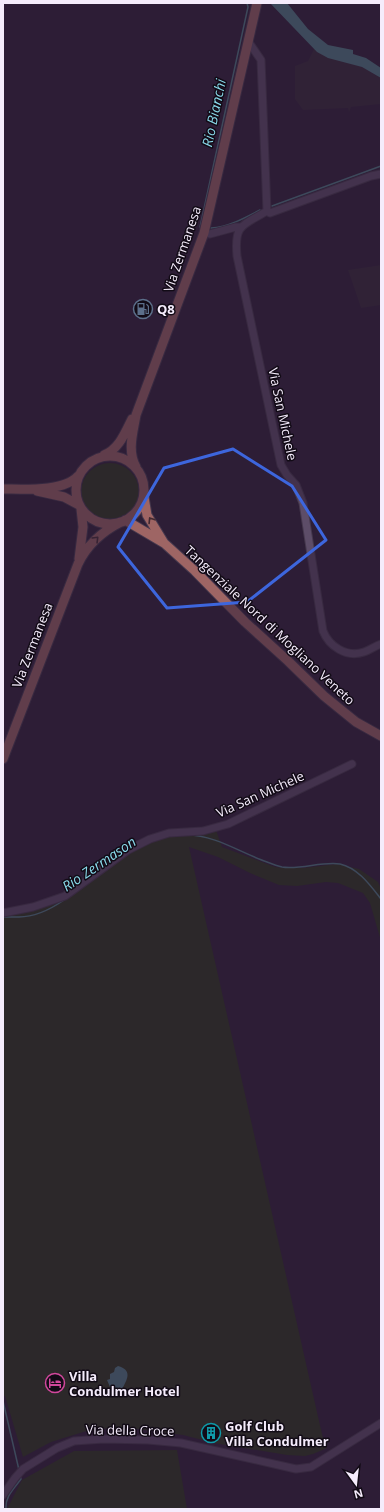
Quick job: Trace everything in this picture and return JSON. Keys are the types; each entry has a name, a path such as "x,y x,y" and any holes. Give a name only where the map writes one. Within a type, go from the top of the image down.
{"main road":[{"name":"Via Zermanesa","path":"3,759 78,564 84,527 80,507 75,495 75,485 78,475 91,460 111,452 116,448 139,405 204,233 256,3"},
{"name":"Via Zermanesa","path":"78,564 98,537 108,528 123,521 137,510 144,496 143,481 132,456 131,441 139,405"},
{"path":"100,456 110,455 120,457 129,461 136,467"},
{"path":"3,489 22,489 65,485 78,475"},
{"path":"22,489 64,497 80,507 89,517 99,522 110,524 123,521"},
{"name":"Tangenziale Nord di Mogliano Veneto","path":"144,496 147,515 164,543"},
{"name":"Tangenziale Nord di Mogliano Veneto","path":"123,521 164,543 324,696 356,722 381,736"}],"street":[{"path":"248,41 261,60 266,211"},
{"path":"210,234 240,227 266,211 270,213 371,176 381,174"},
{"name":"Via San Michele","path":"240,227 236,240 237,256 281,465 287,476 296,485 301,496 323,631 333,646 339,650 354,654 362,653 381,644"},
{"name":"Via San Michele","path":"3,913 33,907 65,896 128,850 150,839 170,833 203,831 228,824 352,764"},
{"name":"Via della Croce","path":"3,1495 23,1469 57,1448 74,1441 104,1439 148,1440 181,1443 296,1469 311,1467 381,1422"}],"highlighted area":[{"path":"233,449 292,486 326,540 247,602 167,608 118,547 164,468"}],"shaded area":[{"path":"270,3 287,3 308,29 328,45 353,50 353,54 366,58 381,68 381,78 362,67 328,58 317,52"},
{"path":"314,49 317,52 362,67 381,78 381,104 351,107 349,112 348,108 303,110 295,99 295,66 308,61"},
{"path":"381,265 381,305 361,308 348,270"},
{"path":"104,463 116,463 131,471 139,486 139,498 131,513 116,521 104,521 89,513 81,498 81,486 89,471"},
{"name":"Golf Club Villa Condulmer","path":"216,830 222,847 275,867 303,868 337,864 359,869 378,882 381,889 381,941 370,903 363,893 338,883 326,882 297,886 279,885 218,857 189,847 324,1443 327,1448 305,1456 287,1455 214,1443 183,1435 129,1428 93,1429 51,1442 23,1457 5,1396 3,1397 3,914 46,907 66,899 133,850 161,838"},
{"path":"118,1366 126,1370 128,1376 122,1389 117,1390 110,1387 107,1380 110,1379 110,1374 114,1372 115,1368"},
{"path":"177,1450 187,1509 7,1509 22,1480 74,1451"}],"waterway":[{"name":"Rio Bianchi","path":"200,227 248,7 247,3"},
{"name":"Rio Bianchi","path":"272,206 381,166"},
{"name":"Rio Bianchi","path":"211,228 230,224 260,210"},
{"name":"Rio Zermason","path":"187,835 218,841 282,867 289,868 333,863 340,864 358,873 381,899"},
{"name":"Rio Zermason","path":"3,917 31,916 49,909 64,900"},
{"path":"3,1401 19,1470"},
{"path":"6,1509 8,1496 21,1479 20,1476"}],"place":[{"name":"Q8","path":"143,309"},
{"name":"Villa Condulmer Hotel","path":"55,1383"},
{"name":"Golf Club Villa Condulmer","path":"211,1433"}]}
